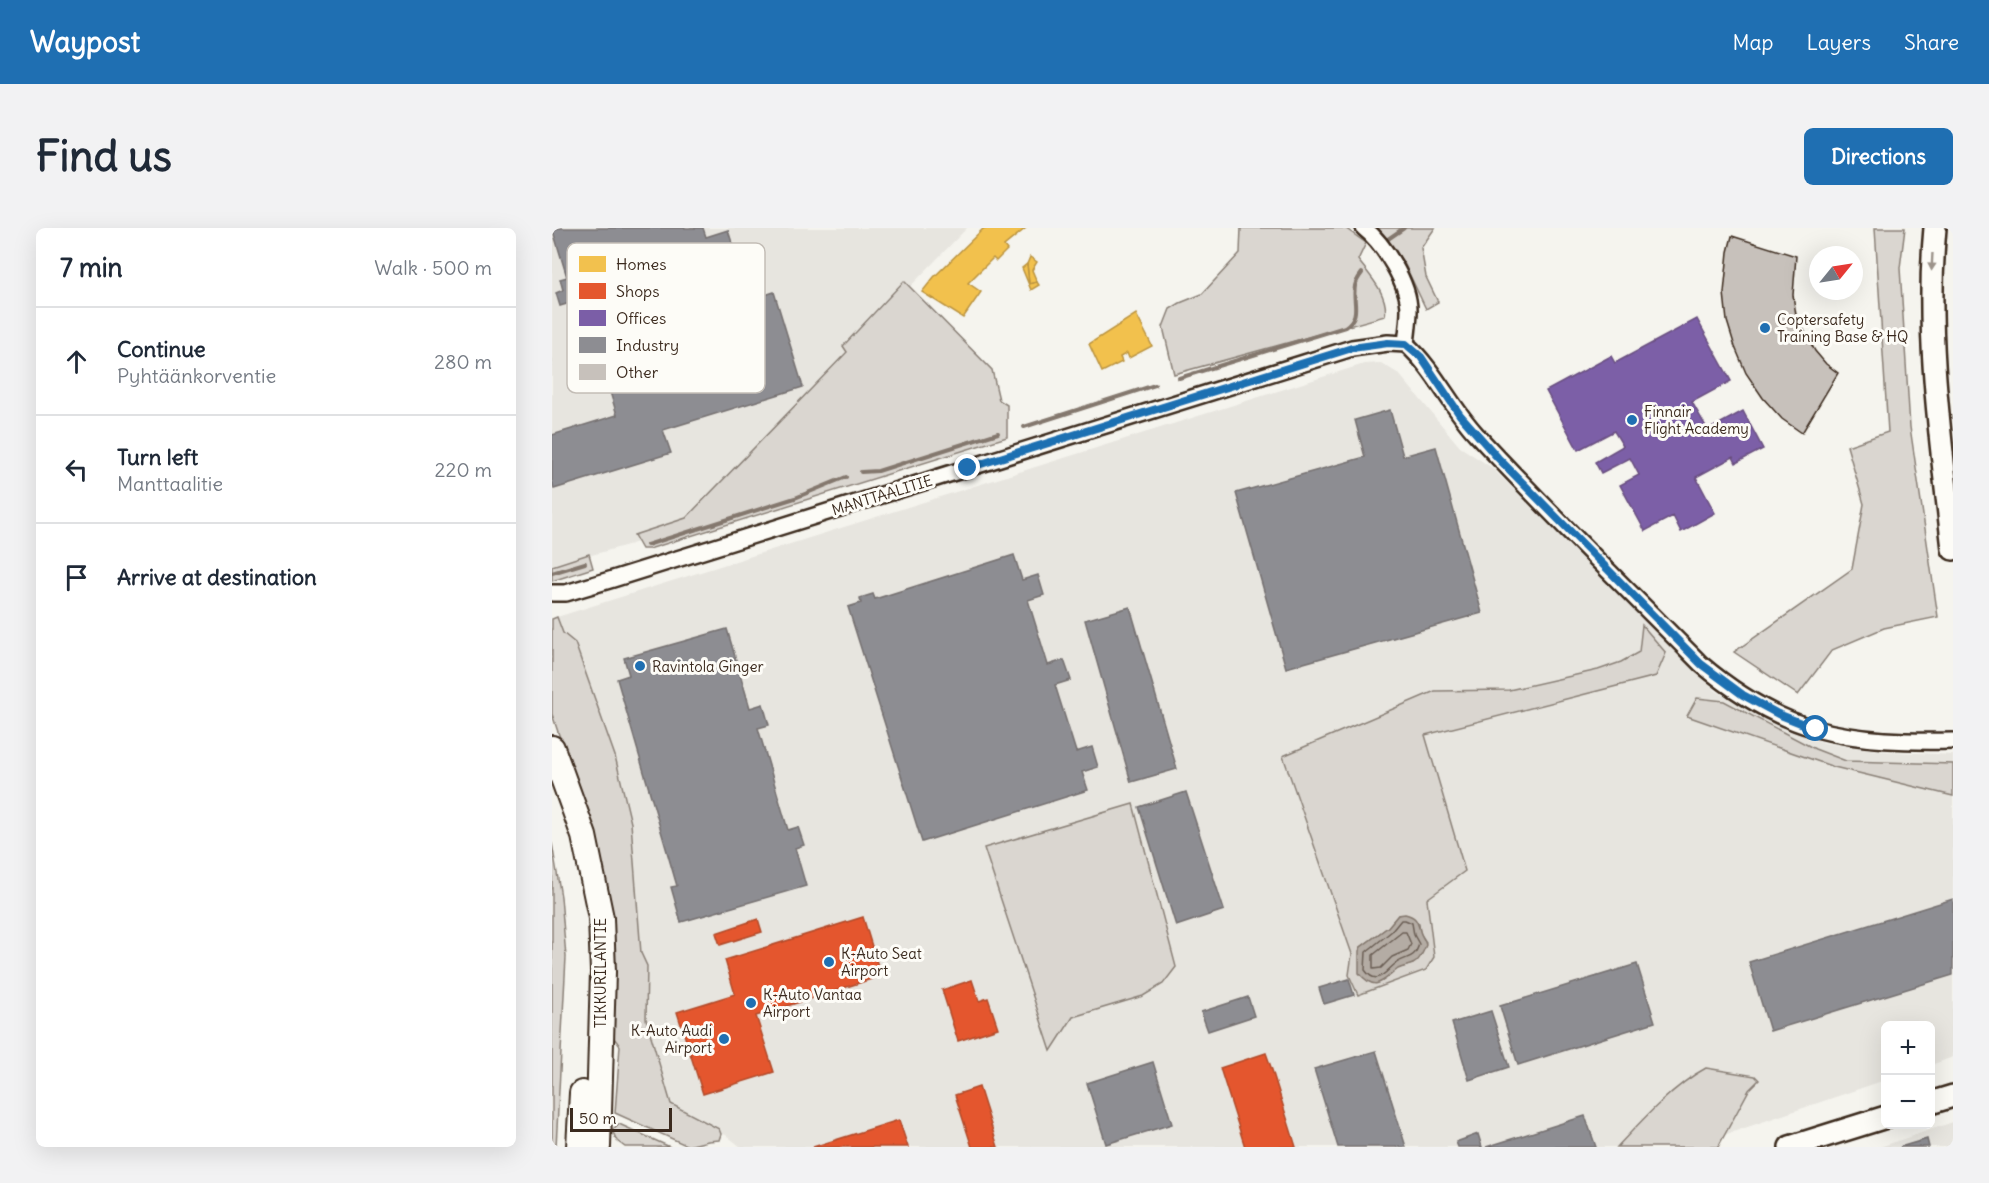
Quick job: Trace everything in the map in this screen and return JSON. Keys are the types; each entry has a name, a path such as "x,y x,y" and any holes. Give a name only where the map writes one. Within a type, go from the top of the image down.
{"main road":[{"path":"1935,228 1930,297 1935,399 1953,537"},
{"name":"TIKKURILANTIE","path":"555,758 585,915 587,969 579,1147"},
{"name":"TIKKURILANTIE","path":"555,758 584,836 601,918 603,972 598,1147"},
{"path":"1935,1101 1953,1096"},
{"path":"1790,1147 1881,1119"}],"street":[{"path":"1364,228 1385,251 1403,285 1410,309 1406,344 1421,357 1460,415 1498,458 1716,677 1778,714 1816,729 1864,738 1921,742 1953,741"},
{"name":"MANTTAALITIE","path":"552,604 559,593 1352,348 1388,343 1406,344"}],"shaded area":[{"path":"552,228 967,228 671,533 552,566"},
{"path":"1241,228 1345,228 1366,243 1358,260 1381,293 1385,316 1174,374 1163,327 1170,309 1202,294 1240,253"},
{"path":"1376,228 1435,228 1421,248 1426,277 1438,302 1426,309 1404,263"},
{"path":"1875,228 1905,228 1900,268 1910,427 1938,617 1884,628 1832,650 1798,695 1734,652 1852,569 1864,504 1847,446 1888,432"},
{"path":"904,281 992,370 999,400 1007,405 1007,437 649,549 642,549 634,535 686,518 847,352 843,346"},
{"path":"1381,363 1399,374 1460,447 1491,467 1716,691 1786,730 1825,743 1884,751 1953,755 1953,1057 1935,1064 1935,1021 1881,1021 1881,1081 1689,1147 741,1147 726,1135 633,1112 641,953 631,823 615,756 575,643 563,633 557,617 1364,364"},
{"path":"589,554 593,568 552,581 552,566"},
{"path":"557,617 563,633 575,643 615,756 631,823 641,953 647,966 646,1019 671,1104 719,1129 721,1134 719,1140 688,1146 615,1113 620,1046 611,1034 563,747 552,714 552,619"},
{"path":"1642,625 1666,653 1656,676 1425,735 1465,871 1427,899 1434,957 1426,970 1358,995 1349,975 1352,954 1283,756 1435,691 1509,690 1598,670 1621,662 1639,652","holes":["1398,915 1419,924 1420,933 1426,942 1413,964 1399,968 1361,947 1388,927"]},
{"path":"1697,698 1724,701 1815,749 1846,761 1953,764 1953,796 1834,767 1687,716"},
{"path":"1133,804 1176,967 1163,984 1143,996 1073,1017 1051,1051 984,848"},
{"path":"552,843 561,897 566,957 556,1147 552,1147"},
{"path":"1706,1068 1755,1076 1759,1080 1749,1090 1718,1147 1617,1147 1670,1093"},
{"path":"1953,1122 1953,1147 1880,1147 1935,1129"},
{"path":"619,1124 670,1147 625,1147 617,1141 612,1130"}],"water":[{"path":"1405,914 1417,922 1426,945 1422,954 1416,962 1398,969 1383,981 1375,984 1370,982 1359,973 1361,947 1388,927 1398,915"}],"building: Homes":[{"path":"984,228 1026,228 1004,246 1007,250 996,261 993,258 968,283 981,292 963,318 922,292 934,277"},
{"path":"1030,257 1037,262 1032,270 1037,282 1029,284 1027,264"},
{"path":"1027,264 1029,284 1037,282 1039,285 1031,290 1022,268"},
{"path":"1136,314 1152,346 1129,358 1127,353 1120,357 1122,362 1102,372 1089,344"}],"building: Shops":[{"name":"K-Auto Vantaa Airport","path":"863,917 881,976 756,1016 774,1072 703,1094 677,1012 735,994 725,960"},
{"path":"758,919 762,932 720,945 716,933"},
{"path":"972,980 979,1001 988,998 998,1028 958,1041 942,990"},
{"path":"1266,1053 1296,1147 1245,1147 1220,1068"},
{"path":"979,1087 998,1147 972,1147 955,1095"},
{"path":"899,1120 908,1147 813,1147"}],"building: Offices":[{"name":"Finnair Flight Academy","path":"1697,319 1731,381 1692,402 1708,430 1743,411 1763,449 1736,463 1733,457 1696,477 1715,513 1681,532 1673,516 1645,531 1620,485 1639,475 1630,458 1601,473 1595,462 1623,446 1614,431 1578,450 1546,391 1611,356 1615,363"}],"building: Industry":[{"path":"559,228 703,228 706,237 728,230 732,243 567,243 567,277 553,231"},
{"path":"567,277 567,304 560,306 556,293 563,290 560,279"},
{"path":"774,292 803,387 663,430 671,453 554,489 552,435 617,415 610,393 765,393 765,295"},
{"path":"1390,410 1403,456 1436,447 1482,613 1286,668 1236,493 1365,457 1355,420"},
{"path":"1014,555 1022,580 1038,575 1044,595 1028,600 1048,665 1064,660 1071,680 1055,685 1076,752 1092,747 1098,767 1082,772 1088,790 922,842 848,607 861,603 860,598 873,594 875,599"},
{"path":"1130,607 1177,769 1131,782 1085,620"},
{"path":"727,629 750,708 763,704 769,725 758,728 788,830 798,827 804,845 795,848 806,886 681,922 671,887 677,886 617,679 629,675 624,658"},
{"path":"1186,792 1224,910 1176,926 1139,807"},
{"path":"1953,899 1953,975 1770,1031 1749,962"},
{"path":"1637,964 1655,1022 1518,1065 1500,1006"},
{"path":"1349,979 1354,995 1324,1004 1319,988"},
{"path":"1248,997 1254,1016 1208,1031 1201,1012"},
{"path":"1491,1011 1509,1067 1469,1080 1452,1023"},
{"path":"1376,1051 1406,1147 1338,1147 1314,1069"},
{"path":"1153,1062 1172,1124 1106,1144 1087,1083"},
{"path":"1585,1116 1596,1147 1486,1147"},
{"path":"1478,1134 1482,1147 1458,1147 1456,1142"},
{"path":"1927,1139 1929,1147 1900,1147"}],"building: Other":[{"name":"Coptersafety Training Base & HQ","path":"1732,236 1796,256 1793,295 1796,315 1815,351 1838,373 1802,433 1782,419 1763,398 1746,373 1735,347 1727,321 1724,293"}],"waterway":[{"path":"1388,239 1404,228"},
{"path":"1179,378 1345,327 1355,313 1355,286 1362,273"},
{"path":"1024,427 1155,385"},
{"path":"861,472 878,471 998,433"},
{"path":"647,545 795,498 846,477"},
{"path":"552,573 585,563"}],"place":[{"name":"Coptersafety Training Base & HQ","path":"1765,328"},
{"name":"Finnair Flight Academy","path":"1632,420"},
{"name":"Ravintola Ginger","path":"640,666"},
{"name":"K-Auto Seat Airport","path":"829,962"},
{"name":"K-Auto Vantaa Airport","path":"751,1003"},
{"name":"K-Auto Audi Airport","path":"724,1039"}],"route":[{"path":"968,468 1352,348 1388,343 1406,344 1421,357 1460,415 1498,458 1701,664 1743,695 1778,714 1816,729"}]}
